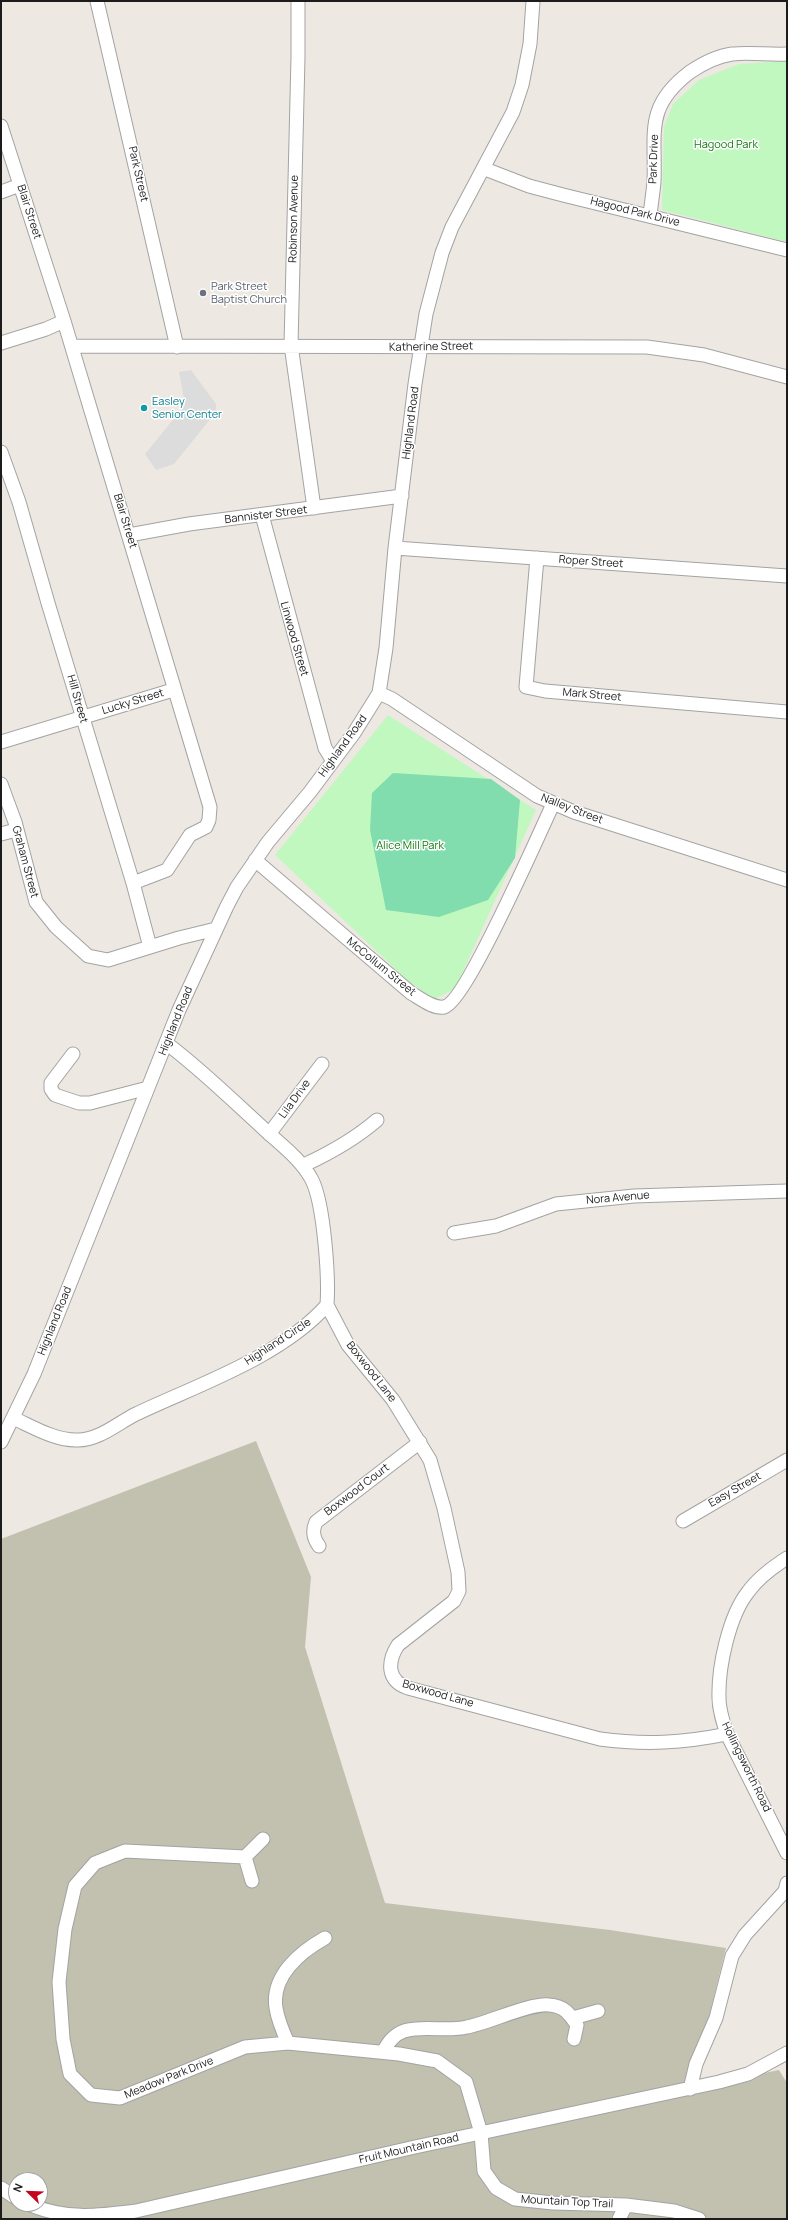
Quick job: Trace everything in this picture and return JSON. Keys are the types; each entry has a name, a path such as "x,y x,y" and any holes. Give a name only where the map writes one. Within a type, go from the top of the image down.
{"street":[{"name":"Park Street","path":"97,1 177,347"},
{"name":"Robinson Avenue","path":"298,1 291,346 314,508"},
{"name":"Highland Road","path":"1,1442 34,1374 166,1043 216,929 237,887 255,860 354,733 379,693 386,648 395,548 420,348 433,284 442,253 452,227 513,112 522,85 530,44 533,1"},
{"name":"Park Drive","path":"650,216 654,182 652,144 655,123 661,104 670,90 696,68 713,59 732,54 787,54"},
{"name":"Blair Street","path":"1,126 72,346 130,535 173,690 210,807 209,820 206,827 190,835 167,870 134,883"},
{"name":"Hagood Park Drive","path":"484,169 529,186 787,250"},
{"path":"1,192 20,185"},
{"path":"1,343 64,321"},
{"name":"Katherine Street","path":"72,346 291,346 420,348 513,346 647,347 704,355 787,377"},
{"name":"Hill Street","path":"1,452 19,502 82,718 134,883 145,933 150,947"},
{"name":"Bannister Street","path":"130,535 189,524 262,516 402,496"},
{"name":"Linwood Street","path":"262,516 323,740 333,761"},
{"name":"Roper Street","path":"395,548 787,576"},
{"name":"Mark Street","path":"537,558 526,687 545,692 787,712"},
{"name":"Lucky Street","path":"1,742 173,690"},
{"name":"Nalley Street","path":"379,693 392,699 506,777 553,804 787,880"},
{"name":"Graham Street","path":"2,788 16,830 36,902 56,927 88,956 108,960 216,929"},
{"name":"McCollum Street","path":"255,860 411,993 433,1006 444,1007 452,1002 473,972 553,804"},
{"path":"1,834 16,830"},
{"path":"166,1043 188,1059 304,1165 317,1192 326,1260 328,1287 327,1305"},
{"path":"73,1054 67,1064 61,1069 51,1083 51,1089 55,1095 79,1103 90,1103 148,1088"},
{"name":"Lila Drive","path":"269,1134 322,1064"},
{"path":"304,1165 332,1152 377,1120"},
{"name":"Nora Avenue","path":"454,1233 496,1226 556,1204 634,1196 787,1190"},
{"name":"Highland Circle","path":"13,1418 65,1439 79,1440 96,1436 134,1415 232,1370 270,1349 302,1329 327,1305"},
{"name":"Boxwood Lane","path":"327,1305 348,1345 392,1400 430,1460 444,1508 458,1572 459,1591 454,1601 445,1610 398,1646 392,1654 390,1672 395,1681 408,1688 600,1739 632,1743 668,1742 691,1741 727,1734"},
{"name":"Boxwood Court","path":"320,1546 314,1539 313,1529 316,1522 420,1442"},
{"name":"Easy Street","path":"682,1521 787,1460"},
{"name":"Hollingsworth Road","path":"787,1558 758,1580 747,1593 734,1619 722,1659 719,1697 722,1718 727,1734 787,1853"},
{"path":"252,1881 245,1858 263,1839"},
{"name":"Meadow Park Drive","path":"245,1858 125,1851 95,1863 75,1886 65,1929 59,1982 63,2039 70,2074 91,2095 120,2098 245,2046 288,2043 383,2052 437,2060 466,2082 482,2133"},
{"path":"690,2088 696,2064 716,2018 732,1956 745,1935 785,1891 787,1883"},
{"path":"288,2043 276,2006 277,1992 281,1979 298,1955 325,1938"},
{"path":"383,2052 391,2039 402,2032 419,2028 441,2030 467,2027 536,2006 548,2004 564,2008 573,2018 577,2025 574,2039"},
{"path":"573,2018 598,2011"},
{"name":"Fruit Mountain Road","path":"48,2212 70,2216 94,2216 136,2211 748,2074 787,2053"},
{"name":"Mountain Top Trail","path":"482,2133 484,2171 496,2188 515,2199 553,2203 626,2205 674,2211 699,2219"},
{"path":"619,2219 626,2205"}],"shaded area":[{"path":"191,370 216,404 216,412 174,464 156,470 145,454 185,405 179,372"},
{"path":"256,1441 311,1577 305,1647 385,1903 610,1930 726,1948 691,2088 779,2070 787,2083 787,2219 1,2219 1,1539"}],"green space":[{"name":"Hagood Park","path":"787,61 787,242 662,210 664,127 673,104 699,80 739,64"},
{"name":"Alice Mill Park","path":"388,715 536,810 455,989 434,999 407,980 275,855"},
{"path":"393,773 491,779 520,800 515,858 488,900 439,917 386,910 370,830 372,793"}],"place":[{"name":"Park Street Baptist Church","path":"203,293"},
{"name":"Easley Senior Center","path":"144,408"}]}
